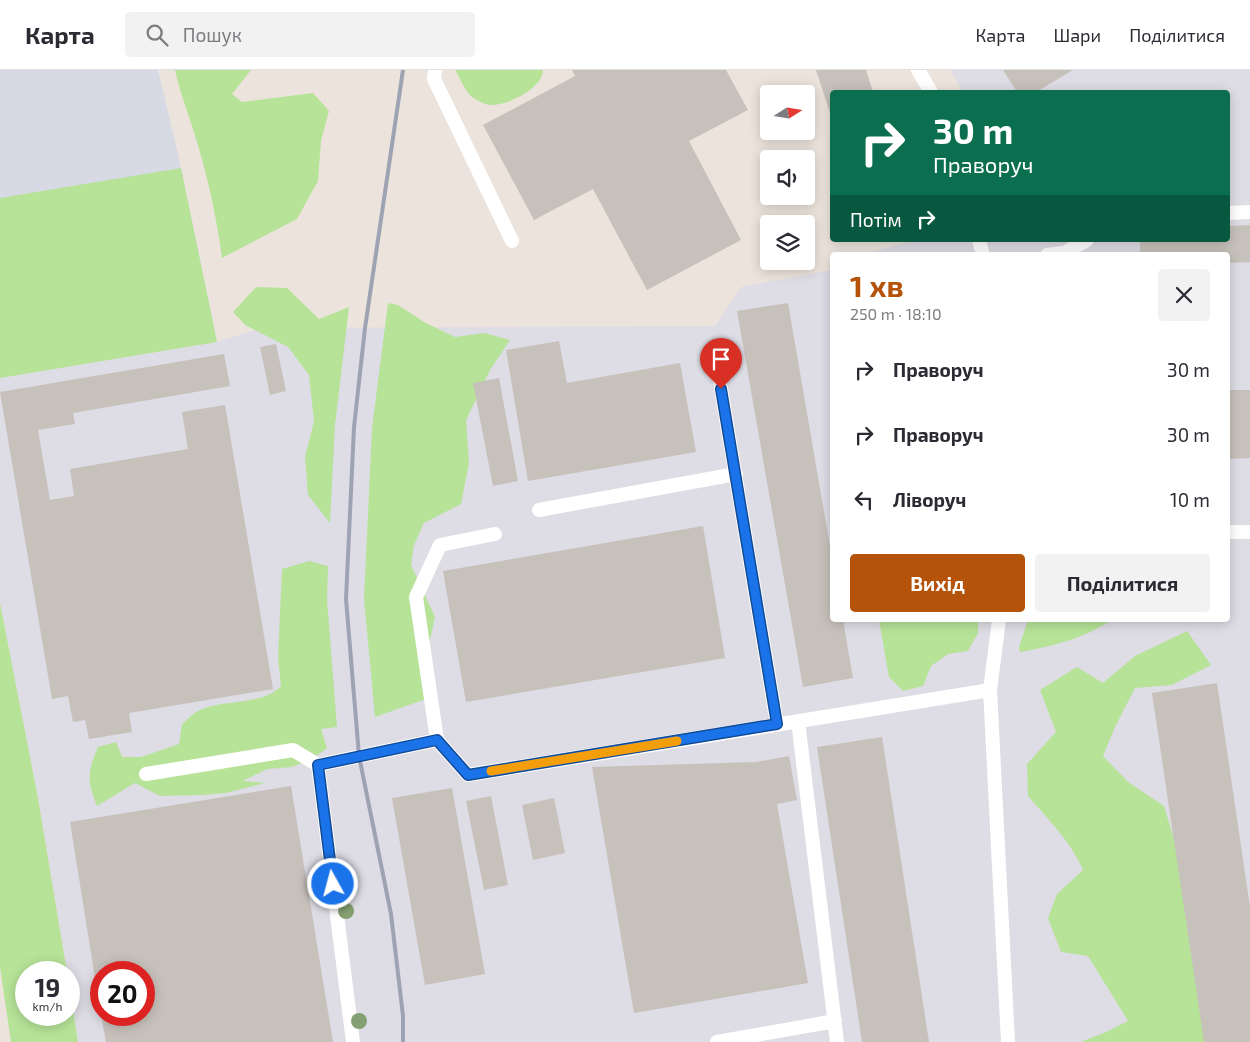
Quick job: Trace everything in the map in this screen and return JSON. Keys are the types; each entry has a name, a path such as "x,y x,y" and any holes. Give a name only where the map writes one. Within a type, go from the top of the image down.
{"lane":[{"path":"435,70 434,79 512,241"},
{"path":"918,70 930,90"},
{"path":"1230,213 1250,212"},
{"path":"1066,252 1083,242"},
{"path":"718,371 777,724"},
{"path":"539,510 736,474"},
{"path":"1230,532 1250,532"},
{"path":"495,534 440,545 416,597 437,740 468,775 990,690"},
{"path":"999,622 990,690 1008,1042"},
{"path":"798,721 837,1042"},
{"path":"146,774 293,750 318,765 437,740"},
{"path":"318,765 353,1042"},
{"path":"717,1042 835,1021"}],"shaded area":[{"path":"0,70 158,70 179,158 217,342 0,378"},
{"path":"950,70 1250,70 1250,1042 78,1042 75,1026 80,1026 80,961 65,961 38,798 0,603 0,378 217,342 262,328 715,326 741,287 830,270 830,622 1230,622 1230,252 871,252 909,242 1230,242 1230,90 962,90"}],"green space":[{"path":"175,70 251,70 232,94 242,102 313,93 329,111 321,141 318,181 297,219 222,258 217,224 206,175"},
{"path":"455,70 543,70 537,83 523,95 497,105 490,105 481,102 469,94"},
{"path":"181,168 217,342 0,378 0,198"},
{"path":"256,287 287,288 319,319 349,307 335,425 330,523 308,495 305,457 314,421 309,375 288,347 245,325 233,312"},
{"path":"388,303 398,305 424,322 455,337 484,333 510,340 490,370 466,420 469,463 461,504 424,523 414,545 411,565 435,617 426,658 426,699 375,717 364,599 372,428"},
{"path":"309,561 328,566 327,600 337,727 321,729 327,748 311,760 291,767 267,769 243,781 265,783 226,793 160,796 135,783 97,806 91,789 90,770 98,747 116,742 122,757 141,757 179,744 182,724 198,711 207,707 264,697 281,686 278,658 282,569"},
{"path":"0,603 38,798 65,961 15,961 15,1026 75,1026 78,1042 11,1042 0,967"},
{"path":"879,622 978,622 978,633 968,651 948,654 931,666 923,686 903,691 889,677"},
{"path":"1027,622 1109,622 1071,640 1046,647 1020,652 1019,647"},
{"path":"1187,631 1211,665 1172,685 1135,688 1103,756 1128,782 1164,806 1194,905 1207,1042 1081,1042 1128,1021 1088,956 1061,952 1048,918 1057,894 1083,870 1066,840 1028,796 1027,764 1056,732 1040,690 1077,667 1103,683 1135,656"}],"building":[{"path":"572,70 726,70 748,110 689,141 741,240 647,290 593,189 534,220 483,125 575,76"},
{"path":"816,70 866,70 872,90 830,90 830,113"},
{"path":"1003,70 1073,70 1039,90 1016,90"},
{"path":"1250,225 1250,262 1230,263 1230,252 1140,252 1140,242 1230,242 1230,226"},
{"path":"788,303 830,546 830,622 843,622 853,678 803,687 737,311"},
{"path":"559,341 567,383 680,363 696,452 528,481 506,350"},
{"path":"276,344 286,391 270,395 260,347"},
{"path":"224,354 230,386 73,413 75,424 38,430 50,500 74,496 70,469 188,449 182,412 225,405 273,689 129,713 132,732 89,739 85,720 73,722 68,696 52,699 0,392"},
{"path":"499,378 518,481 493,486 473,383"},
{"path":"1230,390 1250,390 1250,458 1230,459"},
{"path":"703,526 725,658 466,702 443,571"},
{"path":"1217,683 1250,907 1250,1042 1204,1042 1152,693"},
{"path":"882,737 929,1042 862,1042 817,747"},
{"path":"789,756 797,800 777,804 808,983 634,1013 592,767 756,762"},
{"path":"291,786 333,1042 106,1042 103,1026 155,1026 155,961 92,961 70,822"},
{"path":"452,788 485,974 425,985 392,798"},
{"path":"491,796 508,885 484,890 466,801"},
{"path":"554,798 565,853 533,860 522,805"}],"railway":[{"path":"403,70 365,328 354,427 346,599 359,756 391,914 403,1016 403,1042"}],"slow traffic":[{"path":"491,771 677,741"}],"route":[{"path":"333,884 318,765 437,740 468,775 777,724 721,389"}]}
